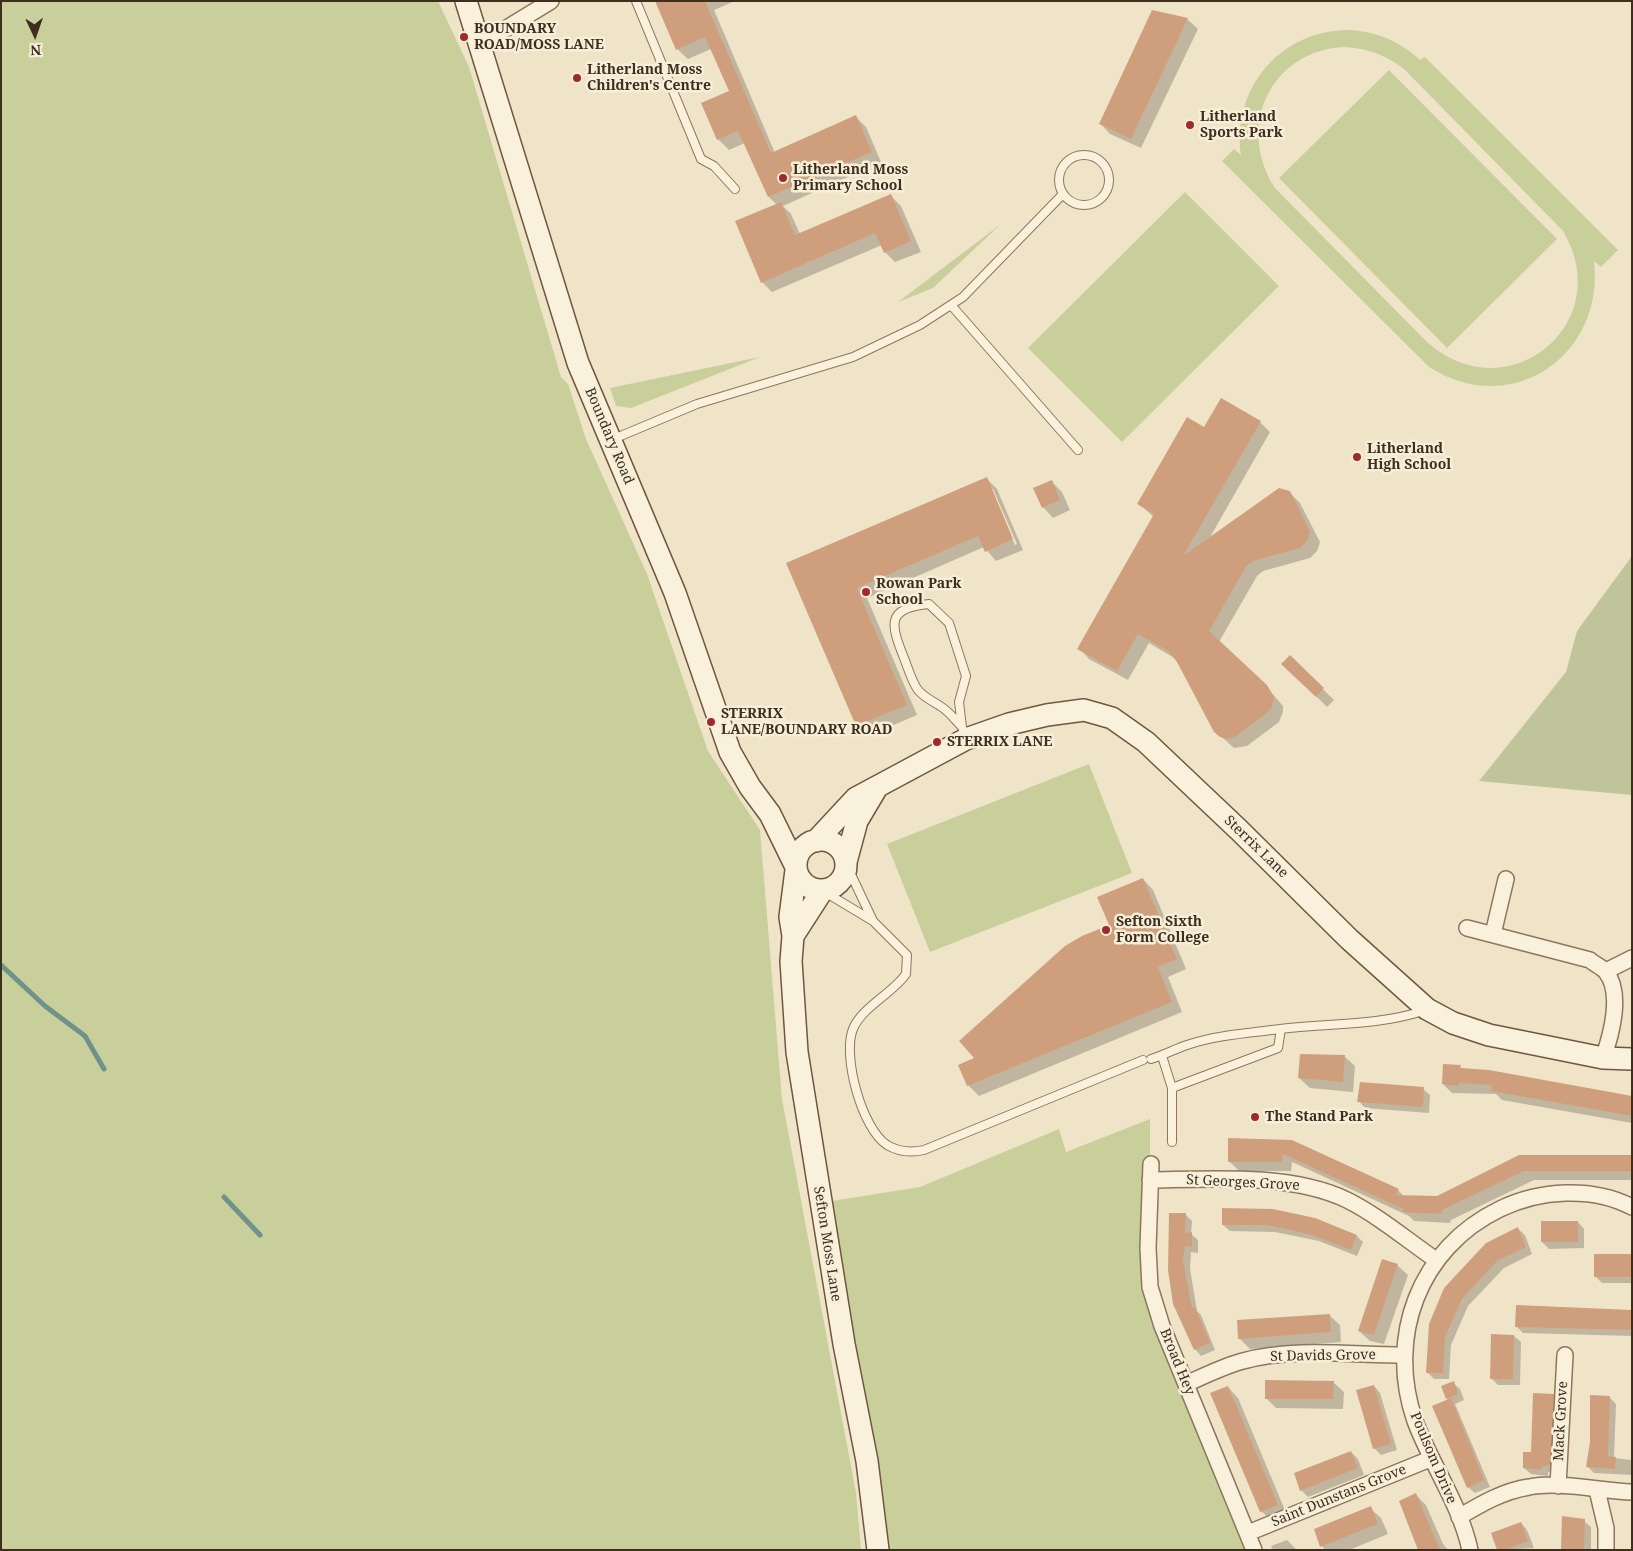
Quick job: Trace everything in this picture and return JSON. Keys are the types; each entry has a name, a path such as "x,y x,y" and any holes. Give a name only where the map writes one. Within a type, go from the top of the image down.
{"street":[{"name":"Boundary Road","path":"456,1 479,45"},
{"name":"Boundary Road","path":"466,1 578,363 675,593 730,752 750,787 770,814 796,869"},
{"path":"479,45 545,3"},
{"name":"Sterrix Lane","path":"816,841 856,798 876,789 916,765 964,733 1047,715 1084,710 1112,718 1146,742 1349,939 1428,1009 1453,1023 1490,1035 1604,1058 1632,1059"},
{"name":"Sterrix Lane","path":"846,864 857,821 876,789"},
{"name":"Boundary Road","path":"770,814 793,830 816,841"},
{"path":"793,936 823,891 837,885 845,873 846,864 839,847 832,843 816,841 803,848 796,860 796,869 799,877 808,887 823,891"},
{"name":"Sefton Moss Lane","path":"796,869 790,910 793,936 792,999 799,1071 842,1334 867,1461 878,1550"},
{"path":"1492,934 1506,879"},
{"path":"1467,928 1590,960 1606,971 1611,982 1614,1014 1613,1031 1604,1058"},
{"path":"1606,971 1632,958"},
{"name":"Broad Hey","path":"1151,1164 1148,1248 1150,1287 1162,1326 1254,1550"},
{"name":"St Georges Grove","path":"1150,1180 1216,1179 1277,1182 1326,1191 1367,1211 1436,1260"},
{"name":"Poulsom Drive","path":"1470,1550 1459,1517 1430,1459 1410,1406 1404,1355 1412,1311 1418,1294 1436,1260 1468,1227 1497,1210 1524,1200 1551,1194 1591,1194 1610,1198 1632,1207"},
{"name":"St Davids Grove","path":"1186,1384 1242,1361 1268,1356 1404,1355"},
{"name":"Mack Grove","path":"1558,1486 1565,1355"},
{"name":"Saint Dunstans Grove","path":"1248,1533 1430,1459"},
{"path":"1459,1517 1493,1497 1529,1486 1558,1486 1632,1492"},
{"path":"1596,1490 1606,1528 1606,1550"}],"lane":[{"path":"636,1 701,159 714,166 735,189"},
{"path":"1076,156 1092,156 1105,166 1108,183 1101,198 1094,202 1077,204 1063,194 1058,179 1064,164 1069,159 1076,156"},
{"path":"610,440 698,404 854,357 920,325 964,297 1063,194"},
{"path":"951,305 1078,450"},
{"path":"929,604 949,624 966,676 959,702 964,733 950,714 928,700 916,688 894,632 894,621 900,612 911,606 929,604"},
{"path":"846,864 873,921"},
{"path":"823,891 873,921 904,949 907,955 908,968 902,981 855,1024 850,1039 850,1057 858,1093 868,1119 878,1137 895,1149 905,1152 924,1150 1147,1059 1162,1056 1187,1045 1281,1029 1369,1023 1398,1018 1428,1009"},
{"path":"1172,1088 1278,1048 1281,1029"},
{"path":"1162,1056 1172,1088 1172,1142"}],"green space":[{"path":"1,1 438,1 469,67 561,377 568,384 586,439 647,574 708,751 760,830 782,1099 856,1493 861,1550 1,1550"},
{"path":"1355,30 1375,34 1403,47 1420,60 1425,57 1618,250 1601,267 1594,261 1593,295 1585,325 1569,350 1547,369 1521,382 1491,386 1460,382 1429,367 1222,161 1234,149 1241,155 1240,131 1244,108 1252,88 1264,69 1280,54 1299,42 1320,34","holes":["1344,47 1384,56 1405,70 1563,231 1576,266 1576,298 1565,327 1545,349 1518,363 1487,368 1455,360 1424,339 1275,188 1264,165 1259,141 1260,118 1267,96 1279,77 1297,62 1318,52"]},
{"path":"1389,70 1557,239 1447,348 1279,178"},
{"path":"1185,192 1279,286 1122,442 1028,348"},
{"path":"1001,224 933,288 898,302"},
{"path":"760,357 631,408 616,406 610,388"},
{"path":"1632,556 1632,795 1479,781 1566,672 1577,631"},
{"path":"1089,764 1132,873 930,952 887,844"},
{"path":"1150,1119 1150,1287 1254,1550 871,1550 865,1491 813,1204 920,1187 1059,1129 1066,1152"}],"building":[{"path":"655,1 705,1 771,153 856,115 872,152 768,197 738,131 717,140 701,103 729,91 705,37 676,50"},
{"path":"1152,10 1188,18 1131,139 1099,124"},
{"path":"891,194 911,241 884,253 875,233 761,283 735,221 781,202 795,235"},
{"path":"1221,398 1261,421 1183,556 1279,488 1290,491 1310,531 1307,541 1300,548 1253,561 1247,565 1209,631 1267,685 1274,697 1272,707 1268,712 1236,736 1228,739 1220,737 1214,732 1177,662 1168,651 1138,634 1117,671 1077,649 1154,514 1137,504 1187,417 1204,427"},
{"path":"987,477 1013,539 985,552 978,536 857,588 907,705 856,726 786,563"},
{"path":"1052,480 1060,500 1042,508 1033,488"},
{"path":"1290,655 1324,688 1316,697 1281,664"},
{"path":"1143,878 1177,959 1158,967 1172,1002 967,1086 958,1065 974,1058 959,1041 1065,946 1082,936 1109,925 1097,897"},
{"path":"1300,1054 1345,1055 1343,1082 1298,1078"},
{"path":"1443,1064 1461,1065 1460,1068 1489,1070 1632,1096 1632,1116 1491,1091 1492,1085 1459,1083 1459,1086 1442,1084"},
{"path":"1360,1082 1424,1087 1423,1107 1357,1102"},
{"path":"1228,1138 1292,1140 1399,1189 1396,1195 1437,1196 1519,1155 1632,1155 1632,1171 1524,1171 1442,1210 1441,1214 1415,1213 1403,1212 1403,1209 1283,1154 1282,1162 1228,1162"},
{"path":"1222,1208 1273,1209 1315,1218 1357,1235 1351,1250 1312,1235 1267,1225 1222,1225"},
{"path":"1169,1213 1186,1213 1185,1233 1192,1232 1192,1247 1185,1246 1183,1261 1192,1308 1195,1307 1210,1343 1194,1350 1173,1304 1168,1270"},
{"path":"1541,1221 1578,1221 1578,1242 1541,1242"},
{"path":"1518,1227 1526,1247 1497,1261 1462,1299 1445,1337 1443,1373 1426,1373 1429,1324 1444,1288 1486,1243"},
{"path":"1594,1254 1632,1254 1632,1277 1594,1277"},
{"path":"1382,1259 1398,1264 1374,1335 1358,1331"},
{"path":"1516,1305 1632,1310 1632,1330 1515,1327"},
{"path":"1330,1314 1331,1332 1238,1339 1237,1320"},
{"path":"1491,1334 1514,1335 1513,1379 1490,1379"},
{"path":"1265,1380 1334,1381 1333,1399 1265,1399"},
{"path":"1454,1381 1458,1394 1446,1399 1441,1386"},
{"path":"1374,1385 1391,1444 1373,1449 1356,1390"},
{"path":"1228,1386 1278,1505 1260,1512 1210,1393"},
{"path":"1533,1393 1554,1394 1550,1465 1542,1466 1541,1470 1523,1468 1523,1452 1531,1452"},
{"path":"1590,1395 1610,1396 1608,1456 1616,1457 1615,1469 1586,1467 1590,1442"},
{"path":"1451,1398 1484,1480 1467,1488 1432,1406"},
{"path":"1351,1451 1358,1468 1300,1491 1294,1473"},
{"path":"1416,1493 1440,1550 1418,1550 1399,1501"},
{"path":"1371,1506 1378,1524 1320,1547 1314,1529"},
{"path":"1562,1516 1585,1519 1584,1550 1561,1550"},
{"path":"1521,1522 1528,1541 1506,1550 1497,1550 1491,1533"}],"waterway":[{"path":"1,965 45,1006 85,1036 104,1069"},
{"path":"224,1197 260,1235"}],"place":[{"name":"BOUNDARY ROAD/MOSS LANE","path":"464,37"},
{"name":"Litherland Moss Children's Centre","path":"577,78"},
{"name":"Litherland Sports Park","path":"1190,125"},
{"name":"Litherland Moss Primary School","path":"783,178"},
{"name":"Litherland High School","path":"1357,457"},
{"name":"Rowan Park School","path":"866,592"},
{"name":"STERRIX LANE/BOUNDARY ROAD","path":"711,722"},
{"name":"STERRIX LANE","path":"937,742"},
{"name":"Sefton Sixth Form College","path":"1106,930"},
{"name":"The Stand Park","path":"1255,1117"}]}
